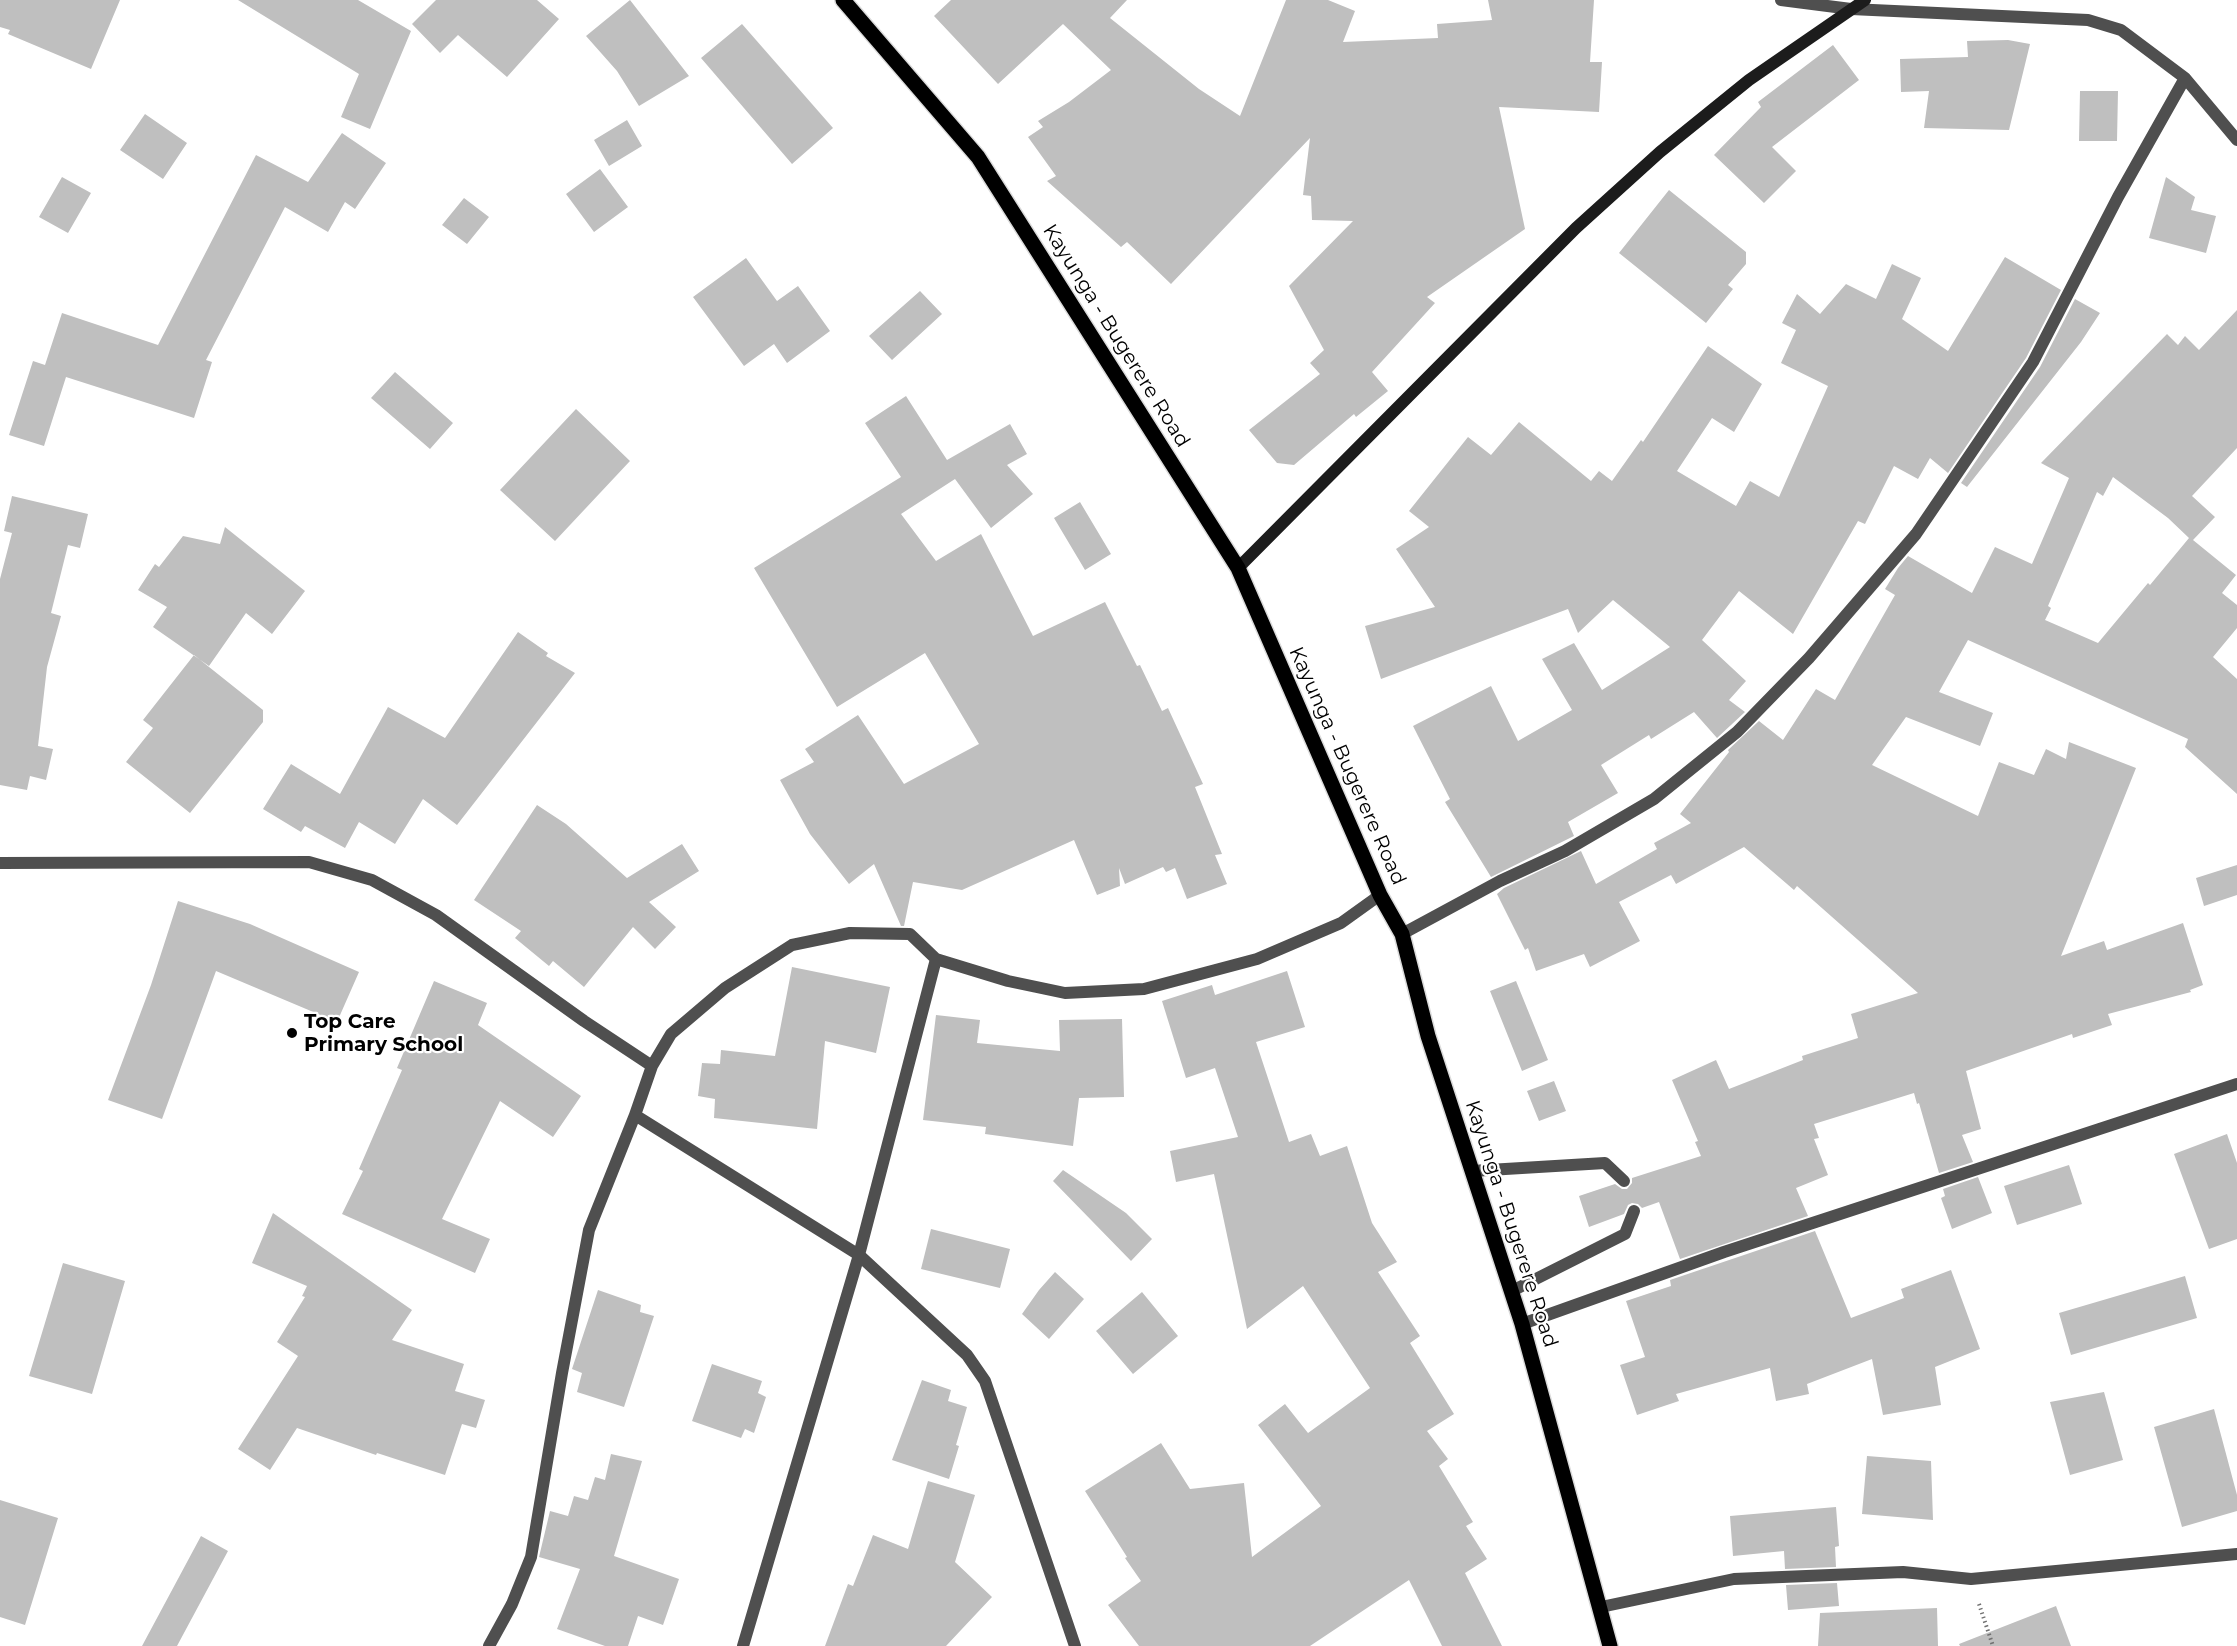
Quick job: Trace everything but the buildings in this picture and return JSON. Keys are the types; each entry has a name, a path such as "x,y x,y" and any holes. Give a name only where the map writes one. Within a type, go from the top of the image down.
{"main road":[{"name":"Kayunga - Bugerere Road","path":"843,0 978,158 1238,568 1380,895 1402,934 1428,1036 1522,1324 1610,1646"}],"street":[{"path":"1781,0 1851,9 2088,20 2121,30 2185,78 2237,140"},
{"path":"1238,568 1576,228 1660,152 1749,80 1865,0"},
{"path":"1402,934 1500,880 1565,851 1654,799 1737,732 1809,658 1916,534 2033,362 2118,197 2185,78"},
{"path":"0,863 309,862 372,880 436,915 651,1066"},
{"path":"489,1646 512,1604 531,1557 561,1373 589,1230 635,1115 651,1066 671,1034 725,988 792,945 850,933 910,934 936,959 1008,981 1065,993 1144,989 1257,959 1341,923 1380,895"},
{"path":"743,1646 859,1255 936,959"},
{"path":"1522,1324 1724,1252 2237,1084"},
{"path":"635,1115 859,1255 967,1355 985,1381 1075,1646"},
{"path":"1472,1171 1605,1163 1624,1181"},
{"path":"1512,1291 1625,1234 1634,1211"},
{"path":"1601,1607 1734,1579 1903,1572 1971,1579 2237,1554"}],"path":[{"path":"1971,1579 1993,1646"}],"place":[{"name":"Top Care Primary School","path":"292,1033"}]}
